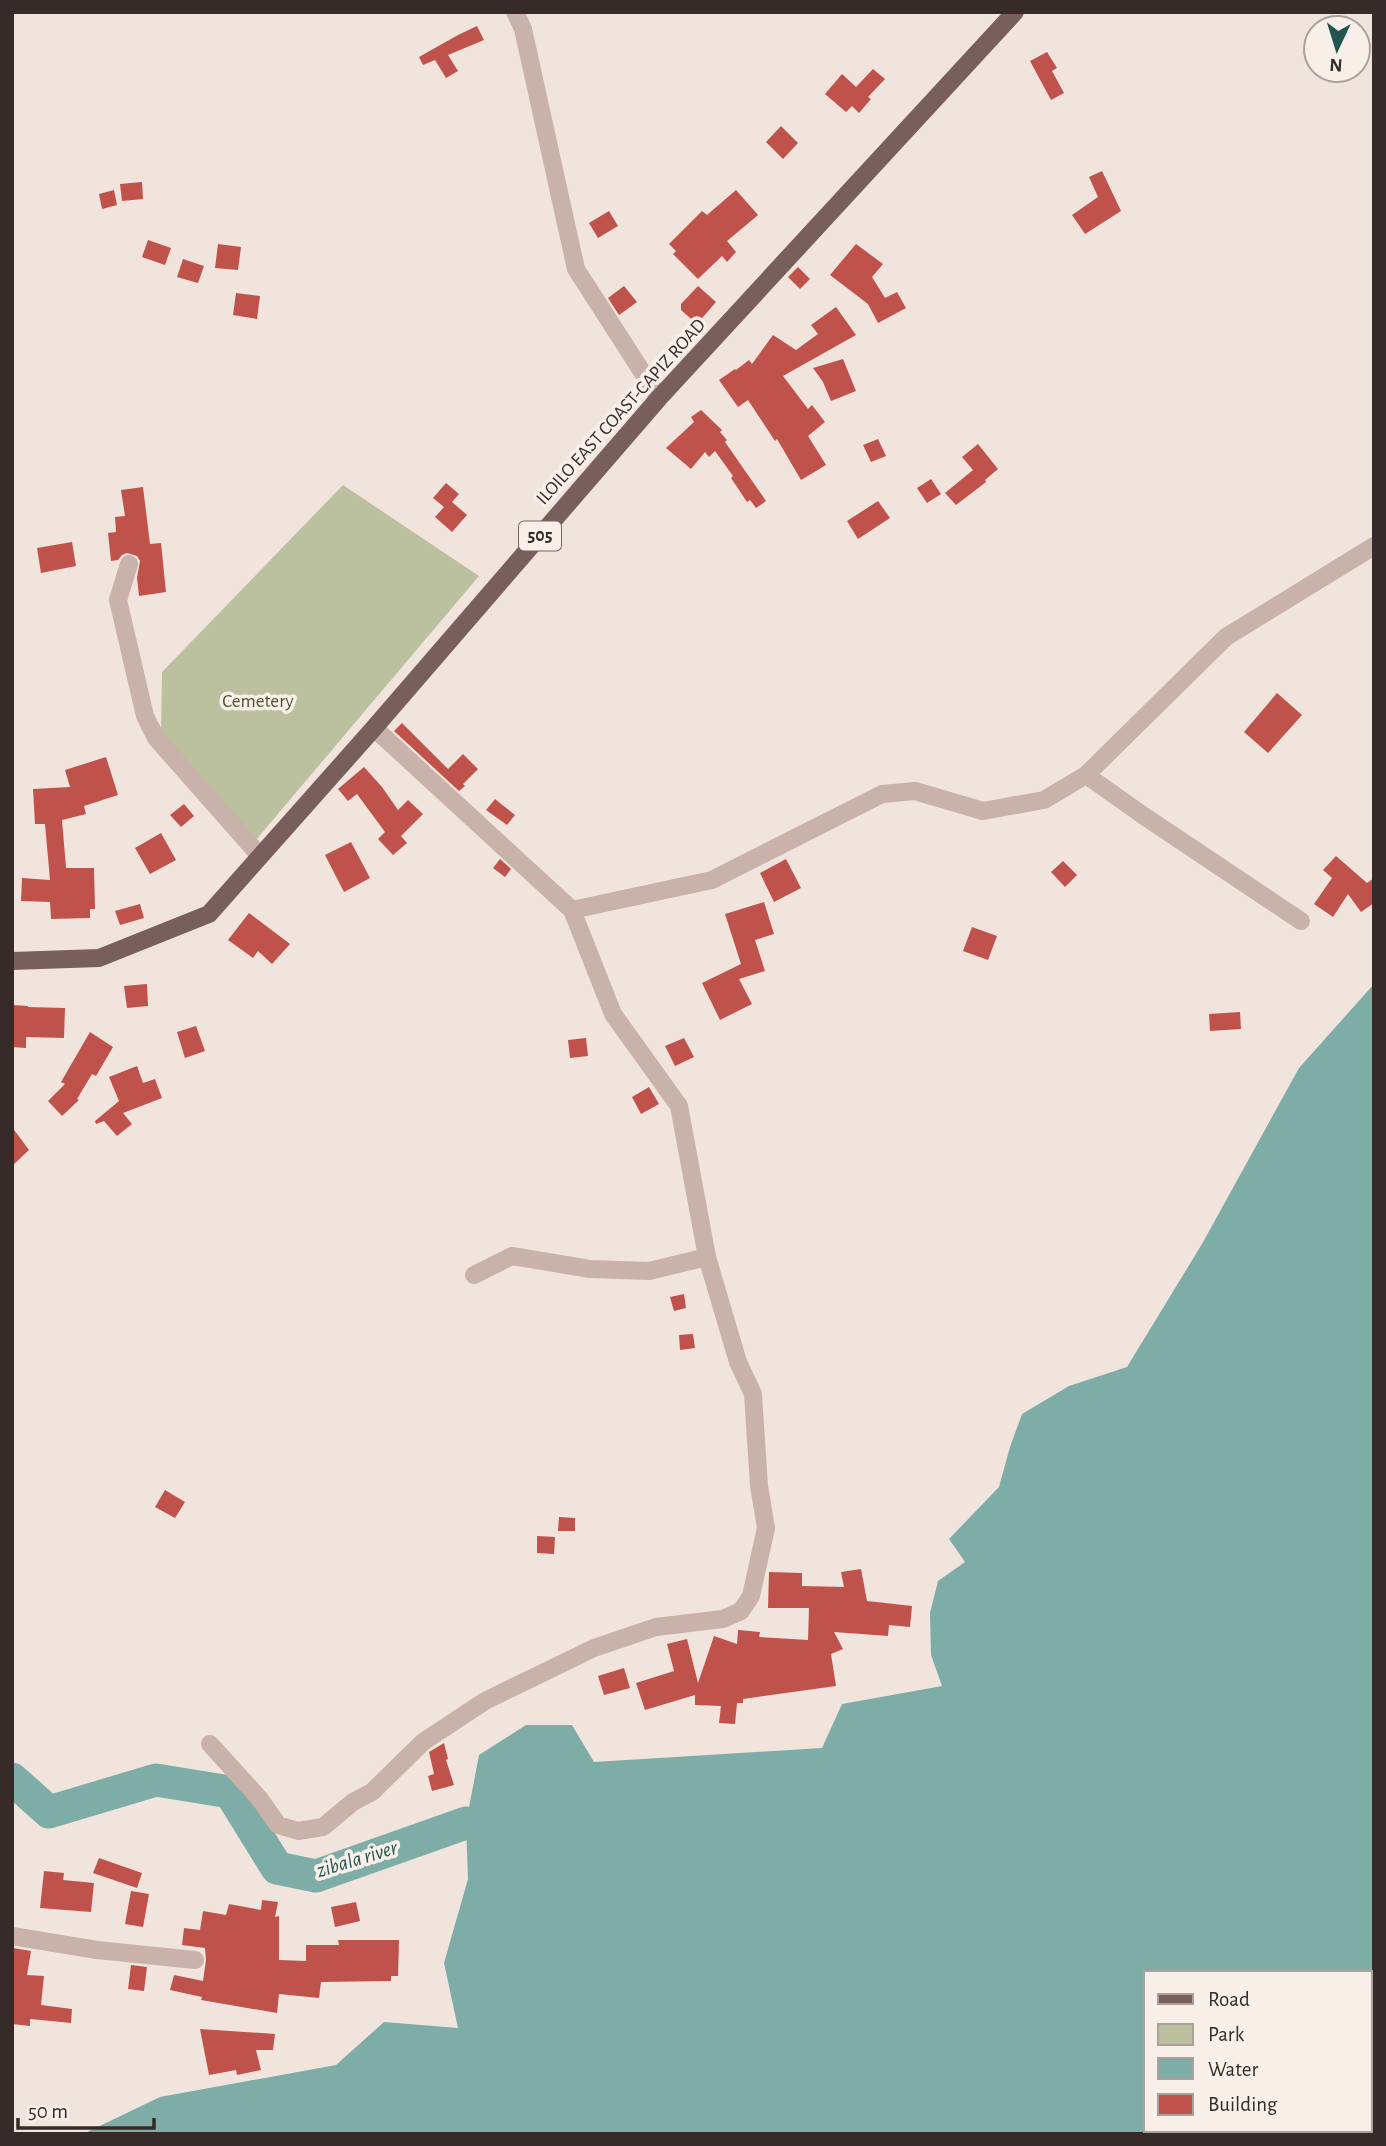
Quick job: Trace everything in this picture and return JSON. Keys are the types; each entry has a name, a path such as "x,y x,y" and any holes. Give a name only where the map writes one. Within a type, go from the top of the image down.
{"main road":[{"name":"ILOILO EAST COAST-CAPIZ ROAD","path":"12,961 99,958 209,914 374,728 659,398 1015,12"}],"street":[{"path":"515,12 523,29 576,269 659,398"},
{"path":"572,910 712,880 882,794 915,791 983,811 1044,800 1086,775 1226,637 1374,546"},
{"path":"129,564 118,600 145,716 156,738 260,856"},
{"path":"210,1744 259,1798 278,1825 298,1831 323,1827 353,1802 372,1793 423,1742 485,1701 594,1648 656,1627 723,1619 741,1611 751,1597 766,1528 759,1486 753,1394 738,1362 707,1256 679,1106 613,1014 572,910 374,728"},
{"path":"1086,775 1301,921"},
{"path":"474,1275 512,1256 590,1269 649,1271 707,1256"},
{"path":"12,1936 97,1950 195,1960"}],"green space":[{"name":"Cemetery","path":"343,485 479,576 255,841 161,734 162,672"}],"water":[{"path":"1374,984 1374,2134 83,2134 160,2097 336,2065 384,2022 458,2028 444,1963 468,1879 466,1823 479,1755 526,1725 572,1725 594,1762 822,1748 842,1704 942,1686 931,1655 930,1613 938,1581 965,1562 949,1539 999,1487 1022,1414 1069,1386 1127,1367 1202,1244 1299,1068"}],"building":[{"path":"477,26 484,40 448,55 458,71 446,78 435,60 423,65 419,57"},
{"path":"1047,52 1057,68 1052,71 1064,93 1051,100 1030,61"},
{"path":"873,69 885,79 868,97 871,99 859,113 852,106 846,112 825,94 842,74 856,87"},
{"path":"781,126 798,143 783,159 766,142"},
{"path":"1102,171 1121,211 1085,234 1072,215 1098,197 1089,177"},
{"path":"142,182 143,199 122,201 120,184"},
{"path":"114,190 117,205 102,209 99,194"},
{"path":"736,190 758,215 727,241 736,252 727,262 722,256 698,279 673,254 676,251 669,244 702,211 707,215"},
{"path":"609,211 618,226 598,238 589,223"},
{"path":"148,240 171,248 165,265 142,257"},
{"path":"218,244 241,247 238,270 215,268"},
{"path":"856,244 883,264 872,277 885,298 897,292 906,308 878,323 868,304 830,275"},
{"path":"183,259 204,266 198,283 177,277"},
{"path":"798,267 810,279 800,289 788,277"},
{"path":"624,286 637,302 619,315 608,298"},
{"path":"698,286 716,302 697,324 681,310 681,304"},
{"path":"236,293 260,296 257,319 233,315"},
{"path":"836,307 856,335 783,376 808,409 812,405 825,422 808,436 826,465 801,480 777,439 775,441 748,400 738,407 719,380 749,360 752,364 773,335 796,350 818,334 811,325"},
{"path":"843,359 856,391 831,401 813,368"},
{"path":"701,410 722,430 720,432 727,440 725,442 766,501 756,508 750,500 747,502 715,451 709,457 705,452 691,469 666,448 694,422 691,417"},
{"path":"878,439 886,456 871,462 863,445"},
{"path":"978,444 998,469 956,505 945,493 973,470 962,457"},
{"path":"931,479 941,494 927,503 917,488"},
{"path":"446,483 459,494 452,502 467,515 452,532 435,517 444,507 433,498"},
{"path":"143,487 150,544 161,543 166,592 139,596 137,578 140,561 137,556 127,553 118,560 111,561 108,533 116,532 115,517 125,516 121,490"},
{"path":"878,501 890,518 858,539 847,521"},
{"path":"72,542 76,566 41,573 37,548"},
{"path":"1277,693 1302,715 1268,753 1244,732"},
{"path":"402,723 448,769 463,754 478,769 463,784 465,786 459,791 394,731"},
{"path":"106,757 118,795 84,806 86,814 62,820 66,868 94,868 95,909 90,909 90,918 51,919 50,902 21,901 22,878 50,880 45,824 35,824 33,789 70,787 65,770"},
{"path":"364,767 398,810 408,800 423,814 401,836 407,843 393,855 378,839 385,832 357,794 348,801 338,789"},
{"path":"495,799 515,815 507,825 486,810"},
{"path":"184,804 194,816 181,827 170,815"},
{"path":"161,833 176,860 150,874 135,848"},
{"path":"351,842 370,878 344,892 325,855"},
{"path":"1336,856 1367,883 1374,878 1374,903 1361,912 1348,894 1333,917 1314,904 1332,878 1323,870"},
{"path":"500,859 511,869 505,877 493,868"},
{"path":"786,859 801,888 774,902 760,873"},
{"path":"1063,861 1077,875 1065,887 1051,872"},
{"path":"764,902 774,934 755,940 765,971 739,979 752,1004 720,1020 702,983 741,964 725,914"},
{"path":"140,904 144,918 120,925 115,911"},
{"path":"249,913 290,944 272,964 258,951 253,958 228,940"},
{"path":"972,927 997,936 988,960 963,951"},
{"path":"147,984 148,1006 127,1008 124,986"},
{"path":"12,1005 65,1008 64,1038 26,1037 26,1048 12,1047"},
{"path":"1240,1012 1241,1029 1210,1031 1209,1014"},
{"path":"196,1026 205,1051 185,1058 177,1032"},
{"path":"90,1032 113,1047 96,1076 92,1074 77,1099 79,1100 62,1116 48,1101 65,1084 61,1082"},
{"path":"586,1038 588,1056 570,1058 568,1040"},
{"path":"684,1038 694,1057 675,1066 665,1046"},
{"path":"137,1066 143,1083 155,1079 162,1098 123,1113 132,1124 117,1136 104,1121 96,1124 95,1121 119,1101 109,1077"},
{"path":"649,1087 659,1104 641,1114 632,1097"},
{"path":"12,1127 29,1150 12,1166"},
{"path":"684,1294 686,1308 674,1311 670,1297"},
{"path":"693,1334 695,1348 680,1350 679,1335"},
{"path":"165,1490 185,1502 175,1518 155,1507"},
{"path":"559,1517 575,1518 575,1531 558,1531"},
{"path":"537,1536 555,1537 554,1554 537,1553"},
{"path":"861,1569 867,1601 912,1606 910,1627 889,1625 888,1636 834,1632 843,1649 831,1654 836,1686 743,1699 743,1703 737,1703 735,1724 719,1723 721,1706 695,1705 695,1695 645,1710 636,1683 674,1671 667,1644 687,1639 698,1683 714,1636 737,1644 738,1630 760,1632 759,1637 808,1640 809,1608 768,1608 769,1572 802,1573 802,1586 844,1587 841,1572"},
{"path":"624,1668 630,1688 604,1695 598,1676"},
{"path":"444,1743 454,1785 432,1791 428,1776 434,1774 429,1752"},
{"path":"99,1858 142,1873 137,1888 93,1873"},
{"path":"44,1871 64,1873 63,1880 94,1883 91,1912 40,1908"},
{"path":"131,1891 149,1894 143,1927 125,1924"},
{"path":"262,1900 278,1902 275,1917 279,1916 279,1960 306,1961 306,1945 339,1945 338,1940 399,1940 398,1976 391,1976 391,1981 321,1982 319,1998 279,1994 277,2013 201,2000 202,1997 170,1990 174,1975 203,1981 205,1948 182,1945 184,1928 200,1930 203,1911 226,1915 229,1904 261,1910"},
{"path":"356,1902 360,1921 335,1927 331,1907"},
{"path":"13,1948 31,1951 27,1975 44,1976 41,2005 72,2009 71,2023 30,2019 30,2026 12,2024"},
{"path":"131,1965 147,1967 144,1991 128,1989"},
{"path":"200,2029 275,2034 273,2050 256,2050 261,2070 237,2075 236,2070 209,2075"}],"waterway":[{"name":"zibala river","path":"12,1779 49,1812 156,1780 230,1792 277,1868 316,1876 466,1823"}]}
